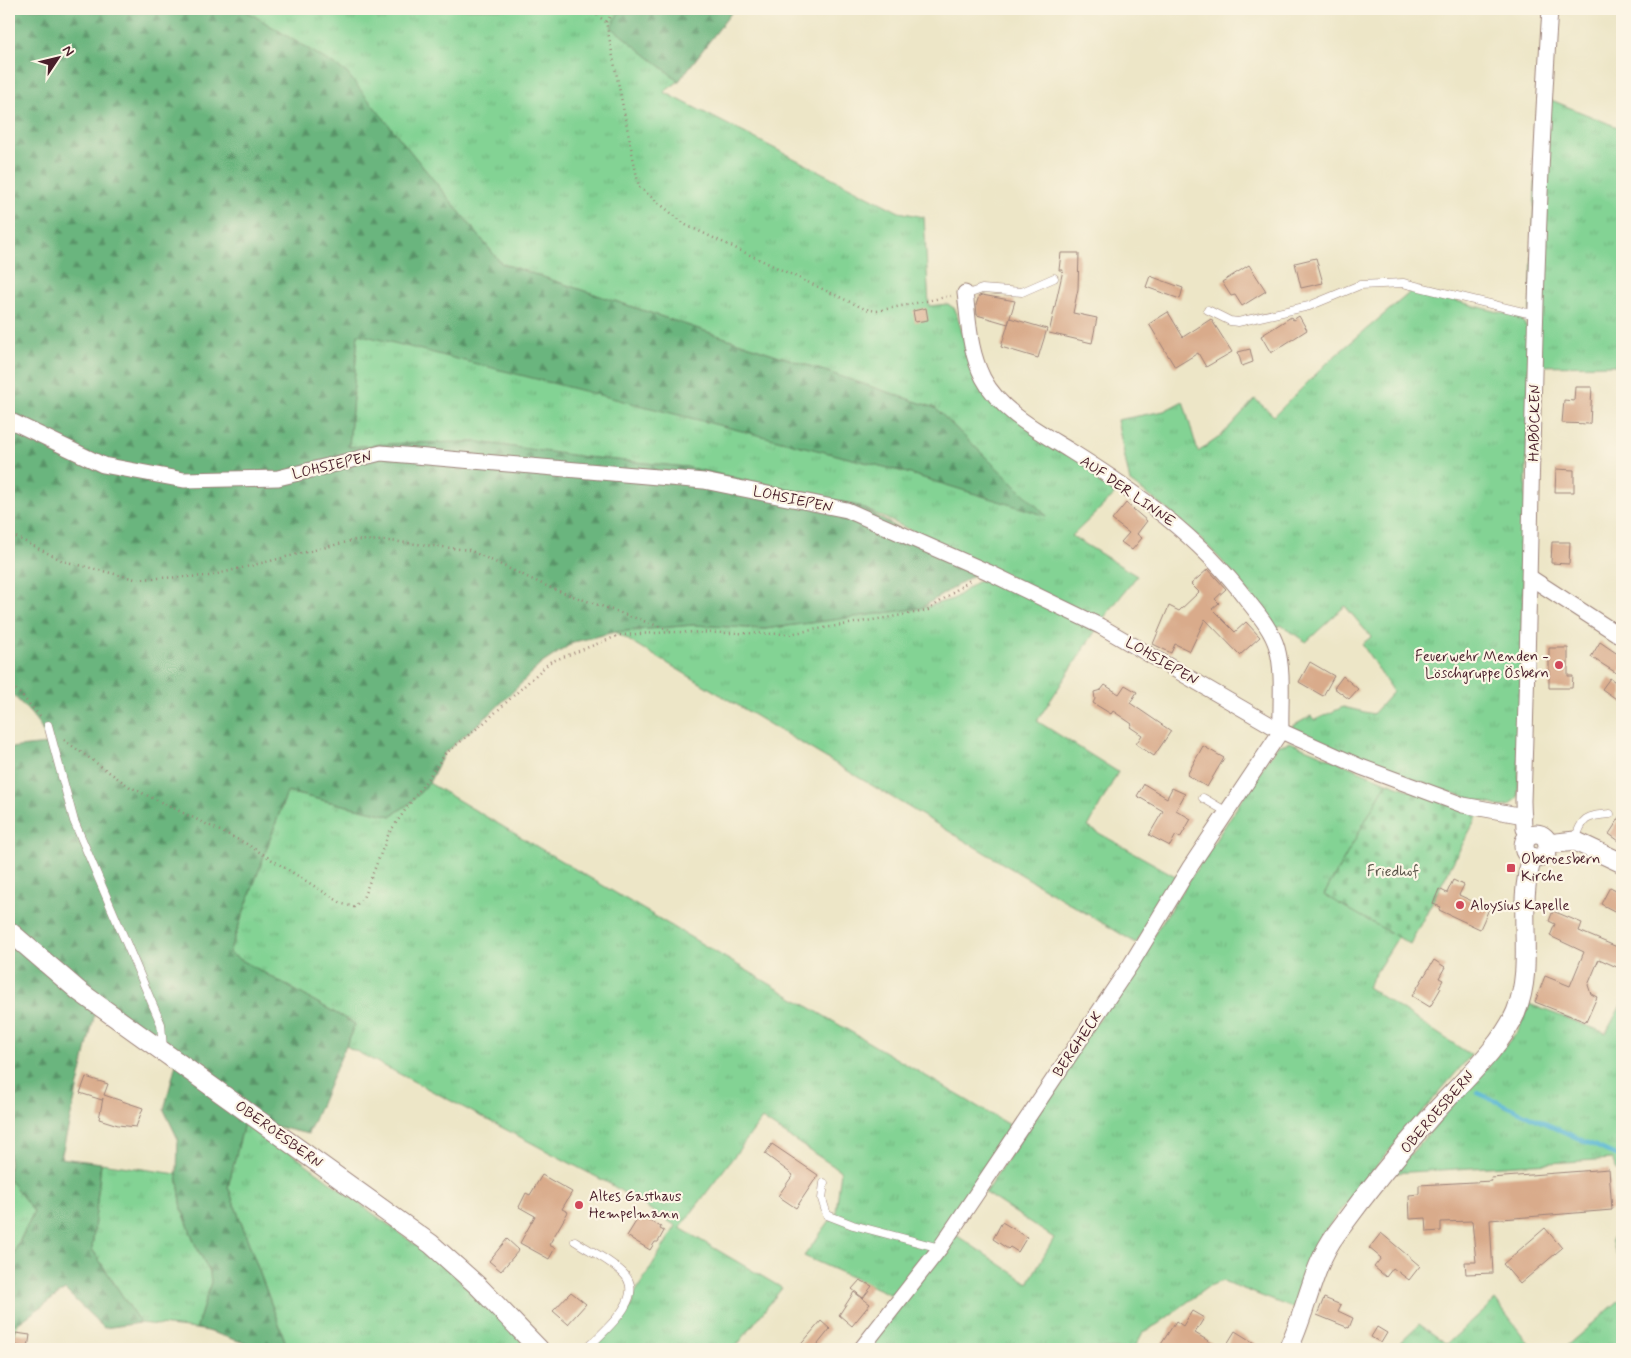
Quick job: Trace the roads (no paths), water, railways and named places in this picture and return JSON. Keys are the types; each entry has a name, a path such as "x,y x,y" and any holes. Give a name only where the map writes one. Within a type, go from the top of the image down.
{"street":[{"name":"HABÖCKEN","path":"1529,836 1524,829 1524,816 1540,157 1550,9"},
{"name":"AUF DER LINNE","path":"965,294 968,337 974,358 983,379 1006,407 1159,510 1216,561 1254,608 1269,630 1277,648 1281,731"},
{"name":"LOHSIEPEN","path":"9,420 103,465 184,480 278,478 381,454 704,481 847,510 988,572 1100,626 1281,731 1362,768 1463,805 1524,816"},
{"path":"1531,578 1622,637"},
{"name":"BERGHECK","path":"861,1349 940,1248 1131,964 1190,867 1281,731"},
{"path":"1538,834 1543,836 1548,844 1545,856 1532,859 1524,850 1525,841 1529,836 1538,834"},
{"path":"1548,844 1575,841 1622,863"},
{"name":"OBEROESBERN","path":"1288,1349 1323,1258 1335,1236 1419,1130 1505,1034 1516,1012 1523,992 1525,978 1525,892 1526,876 1532,859"},
{"name":"OBEROESBERN","path":"9,931 80,992 431,1244 478,1286 539,1349"}],"lane":[{"path":"965,294 982,289 1022,292 1054,278"},
{"path":"1208,310 1230,321 1238,322 1309,306 1360,285 1388,282 1403,283 1536,315"},
{"path":"48,726 74,821 162,1024 163,1051"},
{"path":"1203,798 1226,812"},
{"path":"1575,841 1580,824 1590,816 1610,814"},
{"path":"824,1182 822,1199 827,1215 853,1225 940,1248"},
{"path":"575,1241 622,1271 630,1280 632,1293 628,1304 586,1349"}],"waterway":[{"path":"1478,1093 1622,1158"}],"place":[{"name":"Feuerwehr Menden - Löschgruppe Ösbern","path":"1559,665"},
{"name":"Oberoesbern Kirche","path":"1511,868"},
{"name":"Aloysius Kapelle","path":"1460,905"},
{"name":"Altes Gasthaus Hempelmann","path":"579,1205"}],"park label":[{"name":"Friedhof","path":"1393,871"}]}
